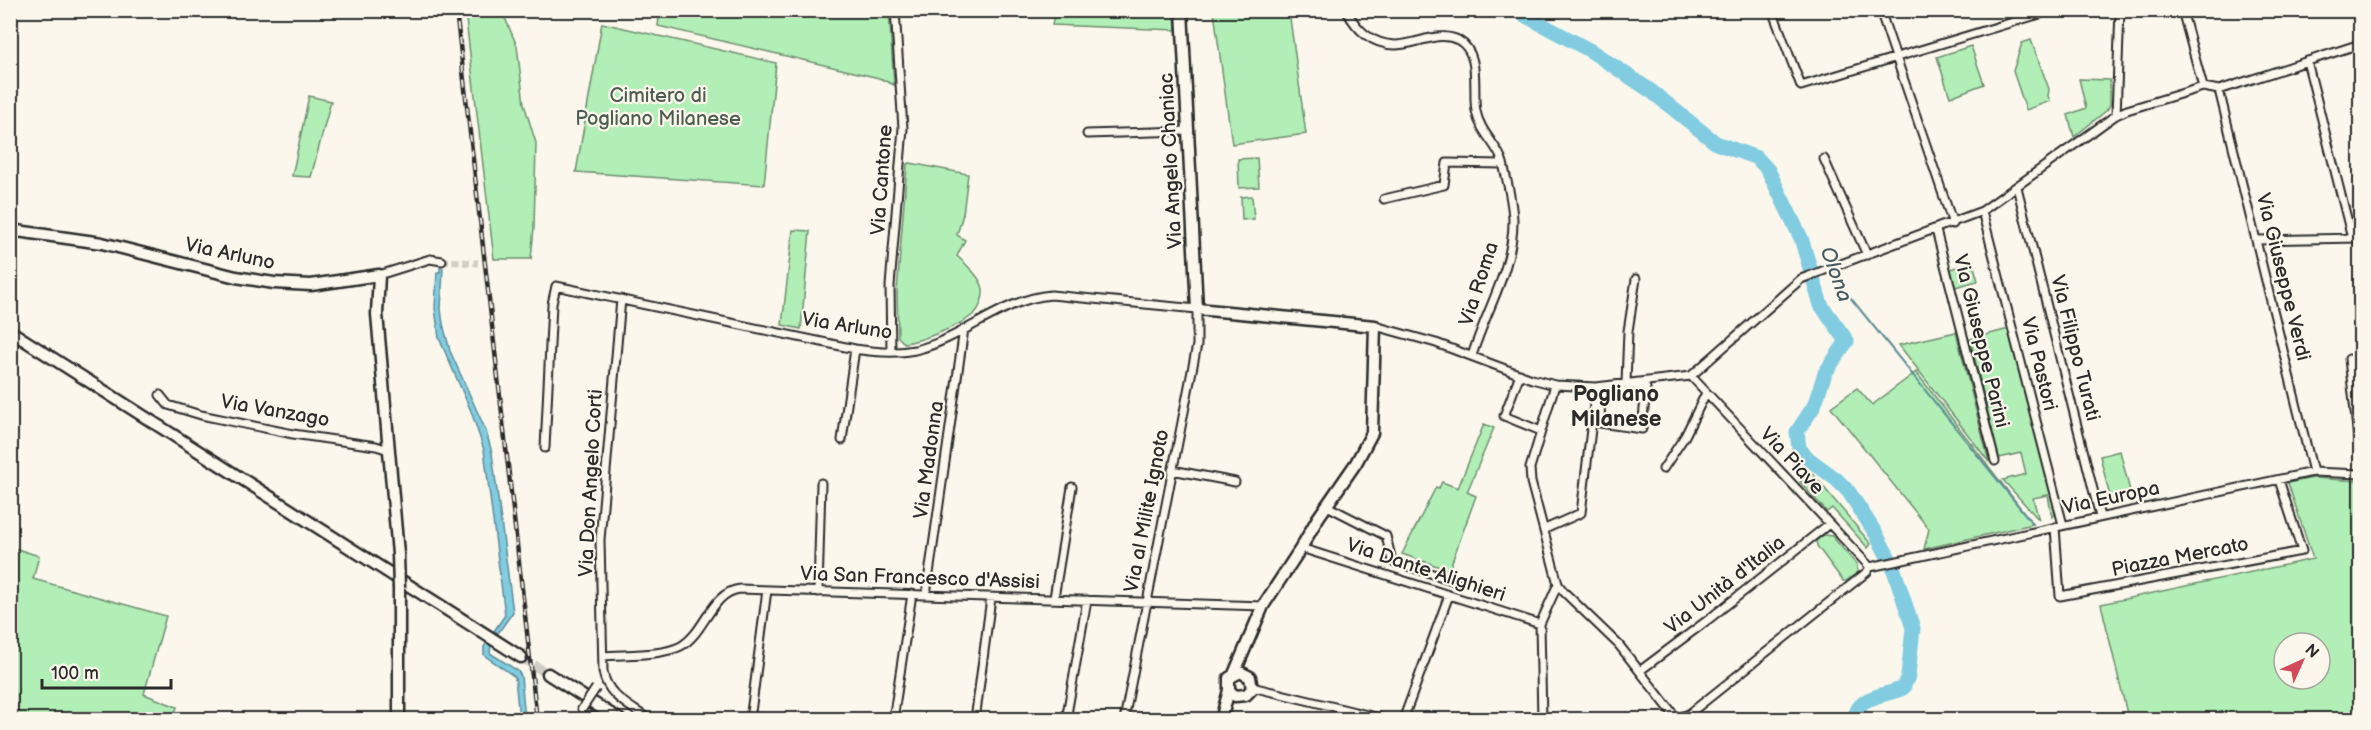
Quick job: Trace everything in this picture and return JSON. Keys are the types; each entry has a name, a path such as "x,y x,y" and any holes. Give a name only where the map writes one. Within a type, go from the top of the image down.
{"street":[{"name":"Via Cantone","path":"891,352 890,286 903,128 895,10"},
{"name":"Via Angelo Chaniac","path":"1182,10 1186,131 1197,309"},
{"name":"Via Roma","path":"1346,10 1354,25 1364,36 1396,45 1436,37 1449,37 1459,40 1468,50 1473,62 1478,119 1486,137 1501,157 1513,222 1503,275 1472,356"},
{"path":"1772,10 1801,86 2053,10"},
{"path":"1881,10 1953,224"},
{"path":"2116,115 2120,10"},
{"path":"2182,10 2203,87"},
{"path":"1599,389 1626,383 1691,376 1801,279 1953,224 1982,211 2116,115 2203,87 2219,90 2361,44"},
{"path":"2307,61 2352,238"},
{"name":"Via Giuseppe Verdi","path":"2219,90 2313,472"},
{"path":"1087,134 1186,131"},
{"path":"1824,159 1867,255"},
{"path":"1384,199 1444,185 1447,163 1503,164"},
{"name":"Via Filippo Turati","path":"2017,187 2100,517"},
{"name":"Via Pastori","path":"1982,211 2059,526"},
{"name":"Via Arluno","path":"10,230 102,243 236,277 274,283 311,285 379,275 430,259 442,261"},
{"name":"Via Giuseppe Parini","path":"1936,230 1995,461"},
{"path":"2257,240 2361,237"},
{"path":"379,275 377,315 398,554 399,720"},
{"path":"1626,383 1628,331 1636,279"},
{"name":"Via Arluno","path":"545,448 552,304 556,286 855,350 891,352 916,350 1041,295 1197,309"},
{"name":"Via Don Angelo Corti","path":"605,682 600,540 621,299"},
{"path":"1197,309 1375,326 1436,343 1555,386 1599,389 1646,388 1642,429 1600,423 1599,389"},
{"name":"Via al Milite Ignoto","path":"1124,720 1197,345 1197,309"},
{"path":"1221,719 1233,693 1228,682 1234,674 1263,606 1356,464 1372,433 1375,326"},
{"name":"Via Madonna","path":"926,595 964,329"},
{"path":"10,331 521,657"},
{"path":"842,440 855,350"},
{"path":"2349,359 2361,456"},
{"path":"1520,374 1504,416 1541,431"},
{"name":"Via Piave","path":"1691,376 1870,567"},
{"path":"1555,386 1530,468 1531,482 1558,584 1641,670 1676,719 1689,714 1860,579 1870,567"},
{"path":"1545,529 1581,513 1599,389"},
{"path":"1663,469 1685,436 1706,393"},
{"name":"Via Vanzago","path":"160,395 168,405 201,415 389,450"},
{"path":"1172,471 1234,482"},
{"name":"Via Europa","path":"1870,567 2313,472 2361,474"},
{"name":"Piazza Mercato","path":"2059,526 2060,596 2302,551 2279,480"},
{"path":"818,592 821,483"},
{"path":"1054,598 1072,487"},
{"path":"1327,506 1386,536 1392,561 1455,581"},
{"name":"Via Unità d'Italia","path":"1641,670 1829,524"},
{"name":"Via Dante Alighieri","path":"1301,548 1540,624"},
{"path":"1542,720 1540,624 1558,584"},
{"name":"Via San Francesco d'Assisi","path":"603,656 678,648 695,635 726,593 735,590 1263,606"},
{"path":"750,720 766,590"},
{"path":"893,720 912,594"},
{"path":"1403,720 1449,595"},
{"path":"975,720 991,598"},
{"path":"1066,720 1088,600"},
{"path":"1233,693 1246,695 1252,683 1245,666 1245,647"},
{"path":"1234,674 1240,672 1252,683 1388,720"},
{"path":"548,674 620,720"},
{"path":"594,720 582,709 596,688 605,682 613,694 650,720"}],"green space":[{"path":"1055,10 1175,11 1176,30 1052,25"},
{"path":"1228,10 1289,11 1306,134 1232,144 1214,12"},
{"path":"465,11 502,11 517,46 524,104 536,143 531,259 494,259"},
{"path":"660,11 889,11 894,85 879,78 658,26"},
{"name":"Cimitero di Pogliano Milanese","path":"602,23 776,63 764,185 576,172"},
{"path":"2031,40 2049,89 2050,101 2026,110 2013,71 2022,43"},
{"path":"1971,46 1984,84 1950,97 1937,57"},
{"path":"2079,79 2110,80 2110,105 2074,137 2068,115 2086,108"},
{"path":"309,96 331,101 311,177 292,176"},
{"path":"1257,158 1259,187 1239,188 1238,159"},
{"path":"907,164 968,174 963,214 957,235 965,240 957,256 976,275 982,284 983,292 978,309 968,319 941,332 904,343 898,337 897,292"},
{"path":"1252,196 1254,219 1242,220 1241,197"},
{"path":"793,230 810,231 801,329 782,325"},
{"path":"1973,263 1978,281 1955,287 1950,269"},
{"path":"2009,329 2056,513 2052,517 2048,495 2033,498 2039,520 2003,480 2026,474 2021,453 1999,458 1970,339"},
{"path":"1956,332 1989,462 1899,345"},
{"path":"1916,372 2033,524 1924,549 1929,529 1831,407 1857,388 1872,405"},
{"path":"1484,424 1494,428 1467,492 1476,496 1449,570 1402,554 1436,487 1439,488 1442,482 1458,488"},
{"path":"2120,451 2131,495 2111,501 2100,456"},
{"path":"1811,472 1871,544 1868,548 1832,508 1827,512 1800,482"},
{"path":"2313,478 2360,481 2360,719 2132,720 2128,718 2101,604 2313,559 2288,483"},
{"path":"1824,535 1832,536 1857,565 1858,572 1846,581 1843,581 1817,546 1816,541"},
{"path":"11,547 39,556 33,579 166,616 144,694 177,707 173,719 11,719"}],"water":[{"path":"440,267 443,268 441,309 450,351 486,431 492,453 513,612 498,633 494,631 505,615 484,450 471,411 439,338 435,308 437,272 440,272"},
{"path":"487,642 491,645 490,653 518,671 521,676 525,719 519,719 515,677 484,655"}],"waterway":[{"name":"Olona","path":"1515,10 1591,51 1651,91 1716,143 1757,158 1768,170 1801,238 1821,305 1847,341 1825,373 1814,406 1797,432 1799,448 1806,457 1836,479 1849,492 1876,534 1892,564 1913,628 1908,676 1903,688 1866,701 1856,712 1854,720"},
{"path":"1833,276 2033,524"}],"tunnel":[{"path":"442,261 478,263"},
{"path":"521,657 548,674"}],"railway":[{"path":"456,10 537,720"}],"district":[{"name":"Pogliano Milanese","path":"1616,407"}]}
